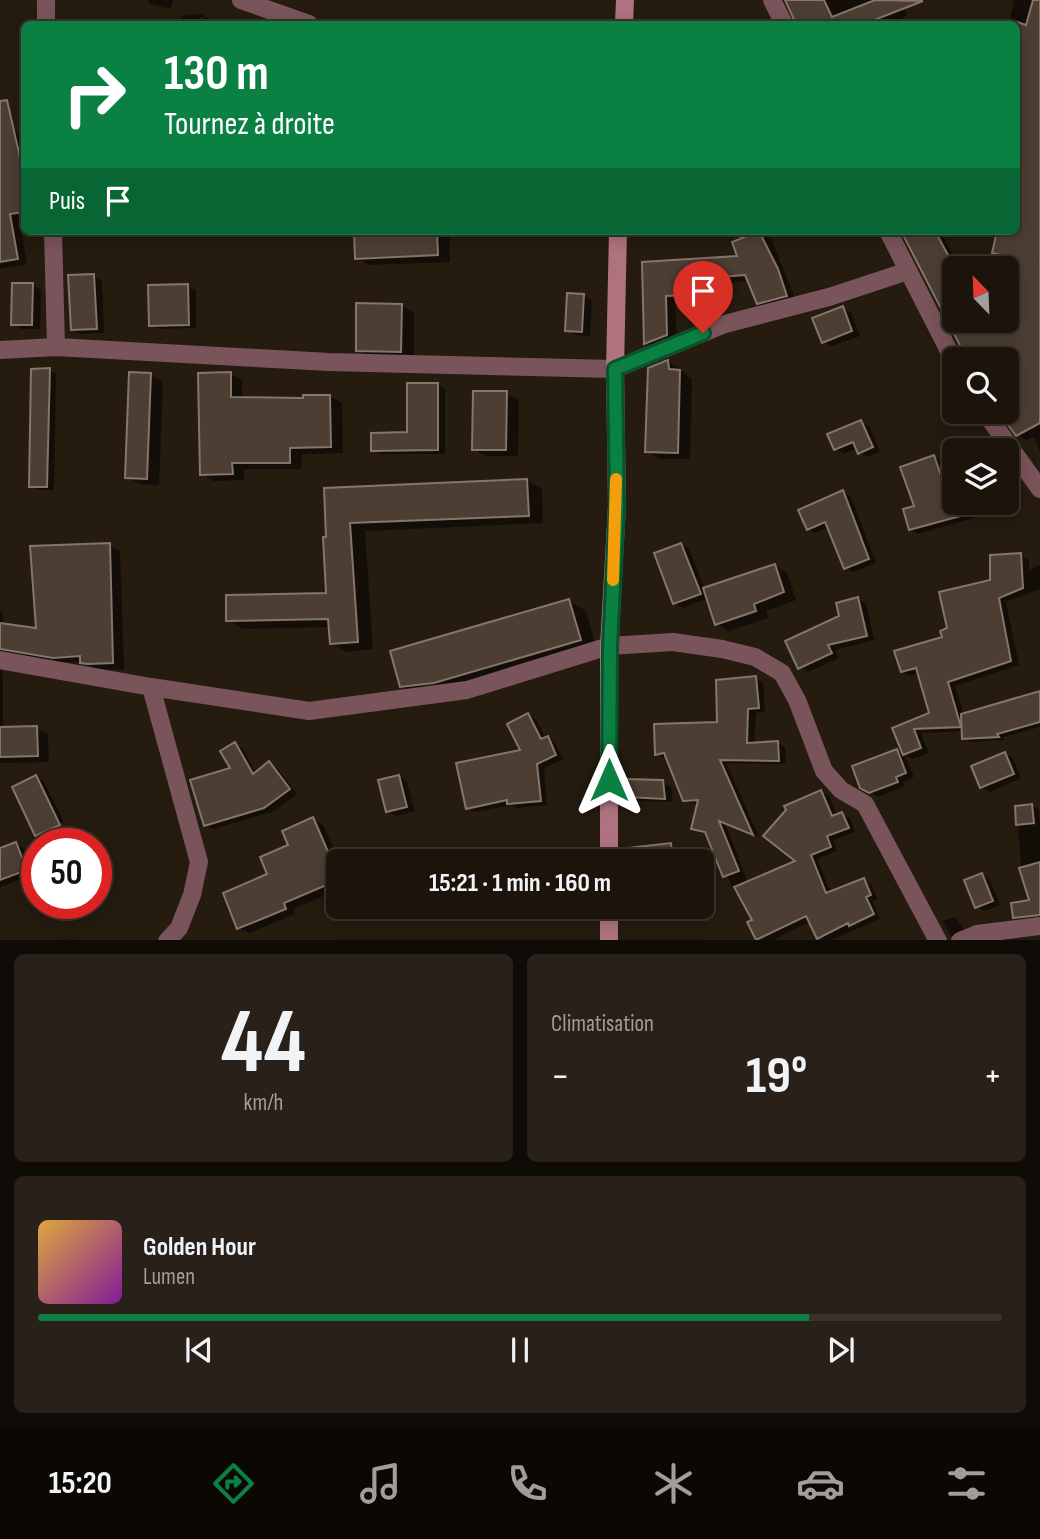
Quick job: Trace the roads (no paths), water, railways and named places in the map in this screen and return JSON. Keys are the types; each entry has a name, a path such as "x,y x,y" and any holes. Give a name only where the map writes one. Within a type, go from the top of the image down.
{"main road":[{"path":"624,21 625,0"},
{"path":"609,849 610,646 617,506 615,369 618,235"},
{"path":"609,919 609,940"}],"street":[{"path":"46,0 46,21"},
{"path":"241,0 300,21"},
{"path":"772,0 782,21"},
{"path":"53,235 56,347"},
{"path":"890,235 946,347"},
{"path":"0,350 56,347 329,362 615,369 725,324 829,297 908,271"},
{"path":"993,424 1040,489"},
{"path":"0,660 309,711 467,690 610,646 673,642 755,657 782,673 797,700 824,771 841,790 865,804 939,940"},
{"path":"151,687 199,862 192,895 179,928 167,940"},
{"path":"960,940 976,934 1040,926"}]}
